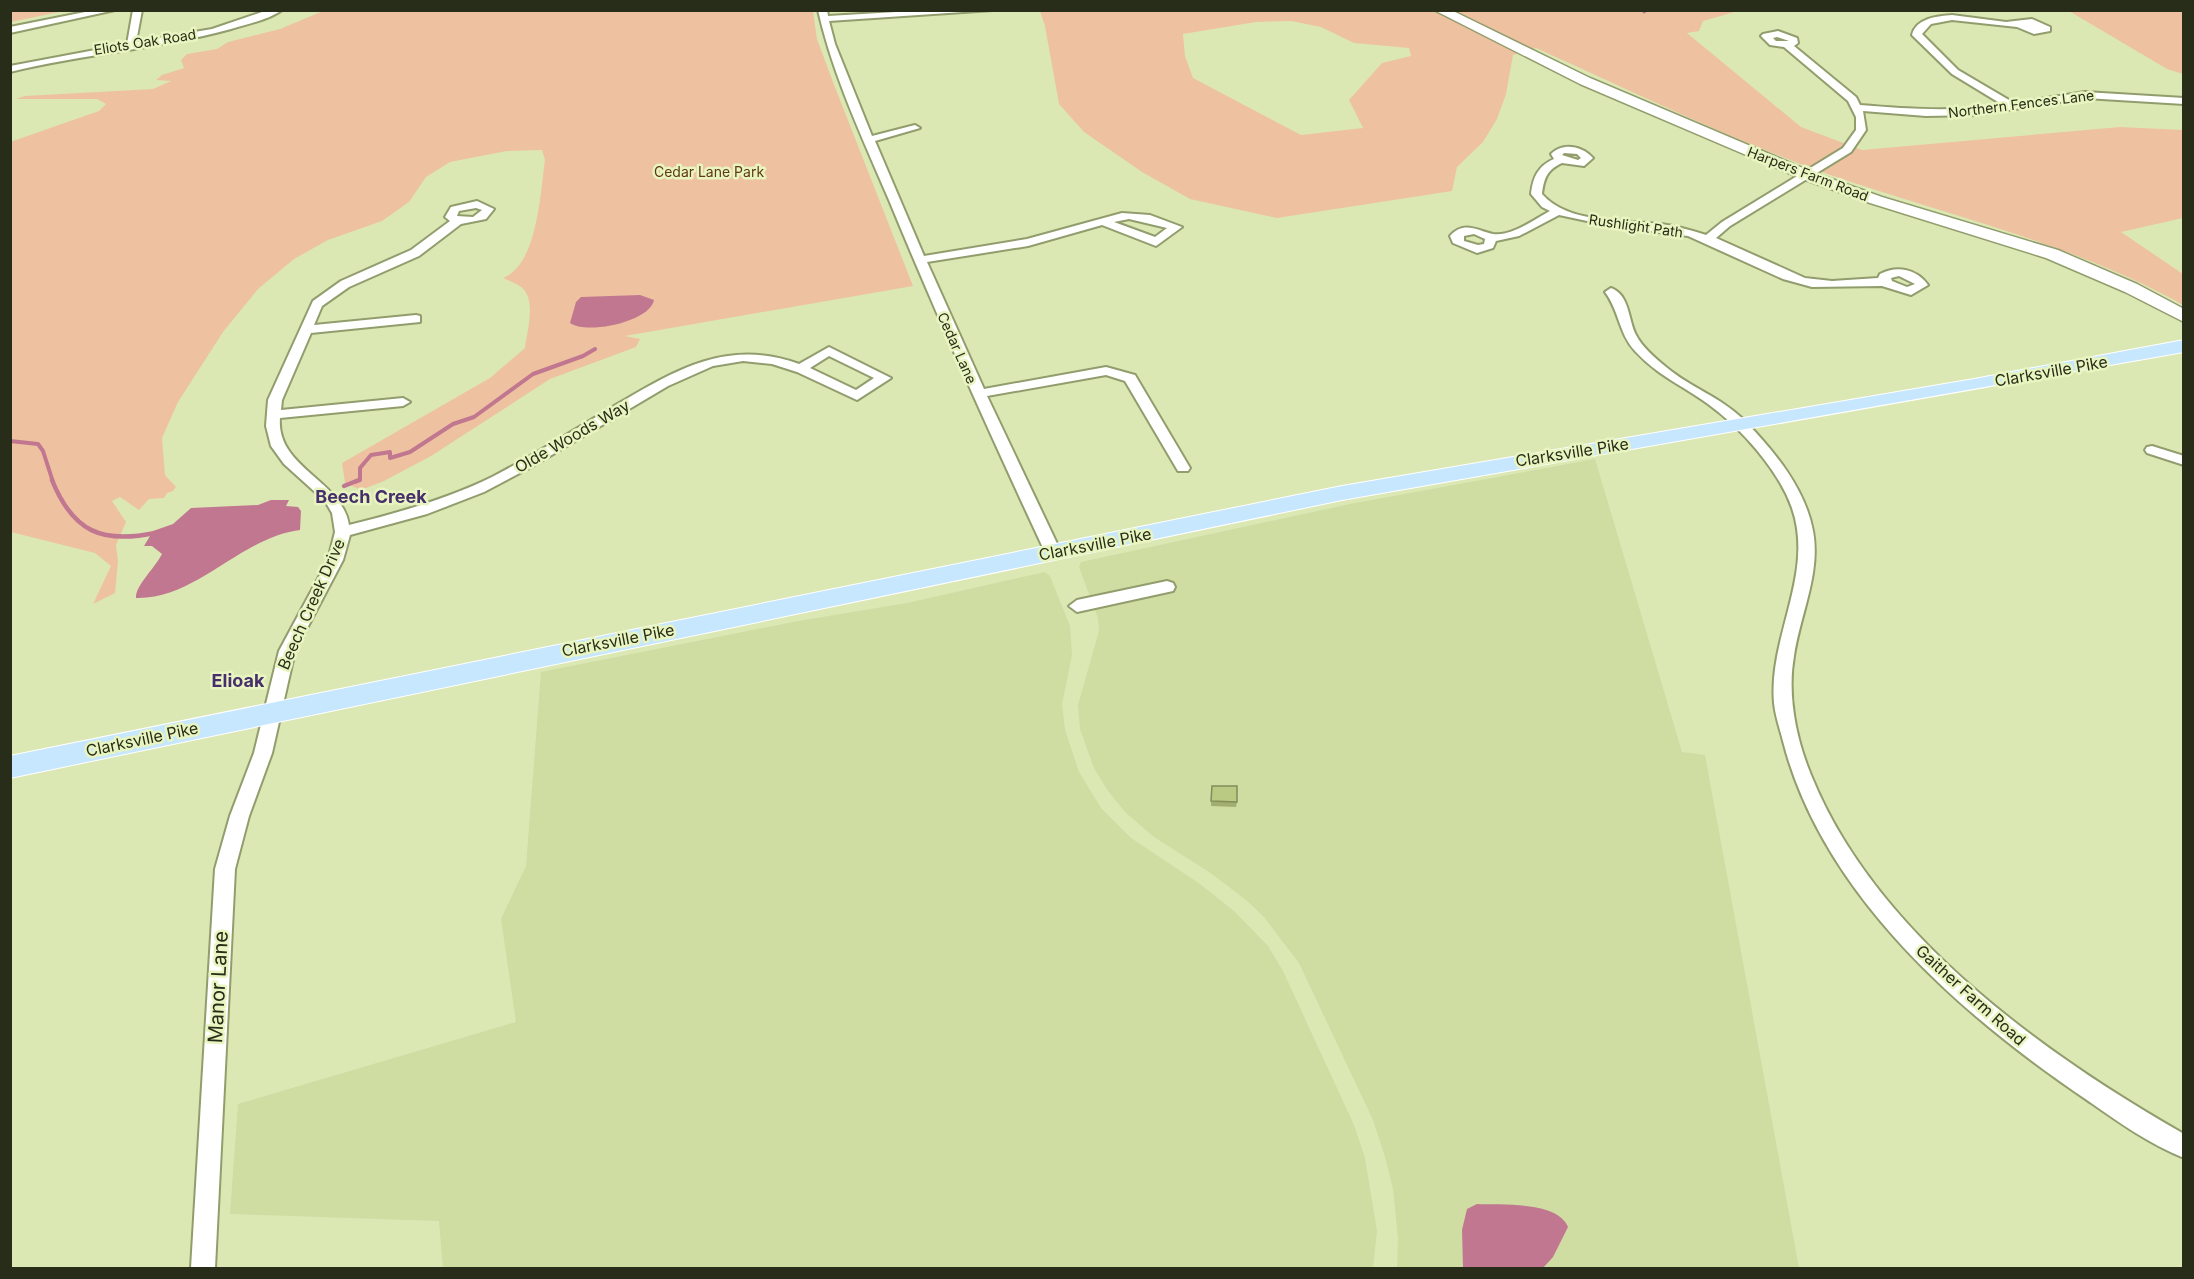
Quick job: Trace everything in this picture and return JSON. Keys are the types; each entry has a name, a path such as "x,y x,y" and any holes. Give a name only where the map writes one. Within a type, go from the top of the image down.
{"main road":[{"name":"Harpers Farm Road","path":"1440,10 1585,81 1806,175 1876,200 2052,254 2131,288 2184,317"},
{"name":"Clarksville Pike","path":"10,767 271,711 1456,472 1989,383 2184,346"}],"street":[{"path":"10,30 111,10"},
{"path":"131,45 138,10"},
{"name":"Eliots Oak Road","path":"10,69 66,55 218,30 278,10"},
{"path":"823,15 989,10"},
{"name":"Cedar Lane","path":"823,15 830,45 918,260 977,394 1053,552"},
{"path":"2012,106 1955,72 1917,35 1922,26 1944,19 1978,19 2019,24"},
{"path":"1708,239 1726,224 1854,144 1862,124 1858,108 1845,92 1787,45"},
{"name":"Northern Fences Lane","path":"1858,108 1941,113 2012,106 2085,95 2184,101"},
{"path":"866,137 911,127"},
{"path":"1491,238 1515,234 1558,212 1544,201 1536,185 1546,167 1561,160"},
{"name":"Rushlight Path","path":"1558,212 1581,219 1657,227 1708,239 1802,281 1844,286 1886,282"},
{"path":"918,260 1028,242 1104,222 1138,215 1176,227 1156,243 1104,222"},
{"path":"403,402 272,415 312,312 325,297 345,284 415,253 458,221"},
{"name":"Gaither Farm Road","path":"1611,291 1621,302 1632,339 1661,370 1713,400 1779,471 1791,488 1806,529 1809,553 1806,578 1785,651 1781,678 1783,706 1800,770 1834,839 1864,884 1926,957 2032,1051 2106,1102 2184,1147"},
{"path":"304,330 417,319"},
{"name":"Olde Woods Way","path":"343,532 422,511 488,484 692,368 725,359 745,357 779,361 801,368 857,396 884,378 829,351 801,368"},
{"path":"977,394 1090,372 1119,374 1130,378 1135,385 1183,468"},
{"name":"Beech Creek Drive","path":"271,711 288,649 334,562 343,532 338,506 297,471 278,450 272,415"},
{"path":"2152,450 2184,461"},
{"path":"1077,606 1167,587"},
{"name":"Manor Lane","path":"203,1269 225,869 242,807 263,755 271,711"}],"shaded area":[{"path":"640,295 654,300 650,308 630,320 589,328 570,323 576,302 581,297"},
{"path":"1595,459 1682,752 1705,755 1799,1268 1397,1268 1398,1238 1393,1189 1385,1157 1373,1120 1299,963 1264,917 1246,900 1212,874 1154,837 1126,813 1108,791 1094,768 1080,729 1078,705 1099,631 1098,618 1079,567 1081,562 1350,504"},
{"path":"271,500 289,500 286,506 298,507 301,511 300,530 278,535 258,544 179,589 158,596 136,598 142,582 162,554 152,546 144,546 153,531 173,524 191,508 258,505"},
{"path":"1045,572 1050,576 1070,626 1072,655 1062,704 1065,730 1079,772 1101,808 1131,838 1200,884 1234,911 1268,946 1283,971 1354,1125 1365,1158 1377,1231 1373,1268 443,1268 439,1221 230,1214 238,1104 516,1022 501,919 526,866 541,672 798,621 907,603"},
{"path":"1477,1204 1528,1206 1541,1209 1562,1219 1568,1227 1553,1257 1543,1268 1463,1268 1462,1230 1467,1209"}],"green space":[{"path":"11,10 64,10 64,11 11,22"},
{"path":"2181,10 2184,12 2183,74 2167,69 2069,11"},
{"name":"Cedar Lane Park","path":"323,11 813,11 817,39 913,286 625,336 640,339 636,347 550,379 431,456 384,481 361,490 345,483 342,463 490,378 525,348 530,316 529,299 521,287 503,278 515,270 524,258 530,243 539,208 545,160 542,150 507,151 450,162 426,177 409,202 382,221 328,240 294,259 258,289 223,332 178,402 162,438 165,475 176,487 164,498 149,499 139,510 120,497 112,501 126,522 116,545 118,561 115,593 93,604 111,566 95,553 11,532 10,142 99,111 106,104 97,99 16,99 25,96 153,89 171,81 156,80 162,75 184,68 181,60 187,54 217,49 228,42 280,29"},
{"path":"1040,11 1738,11 1703,21 1699,31 1687,33 1801,127 1862,150 2120,127 2183,130 2183,218 2121,232 2183,274 2183,305 2143,284 2061,250 1848,181 1769,152 1536,48 1513,55 1506,94 1497,119 1483,142 1457,167 1452,191 1277,218 1190,199 1142,172 1084,132 1059,104 1045,26","holes":["1291,21 1321,27 1354,43 1409,48 1411,56 1382,63 1349,100 1363,128 1301,135 1193,78 1185,56 1183,34 1256,22"]}],"building":[{"path":"1212,786 1237,786 1237,802 1211,801"}],"waterway":[{"path":"355,482 360,480 360,468 371,455 390,452 390,458 410,452 453,424 474,417 533,374 583,356 595,349"},
{"path":"10,441 38,444 43,451 53,482"},
{"path":"52,480 60,498 70,512 80,523 91,530 119,537 155,533"},
{"path":"344,486 359,480"}],"district":[{"name":"Beech Creek","path":"371,497"},
{"name":"Elioak","path":"238,681"}]}
